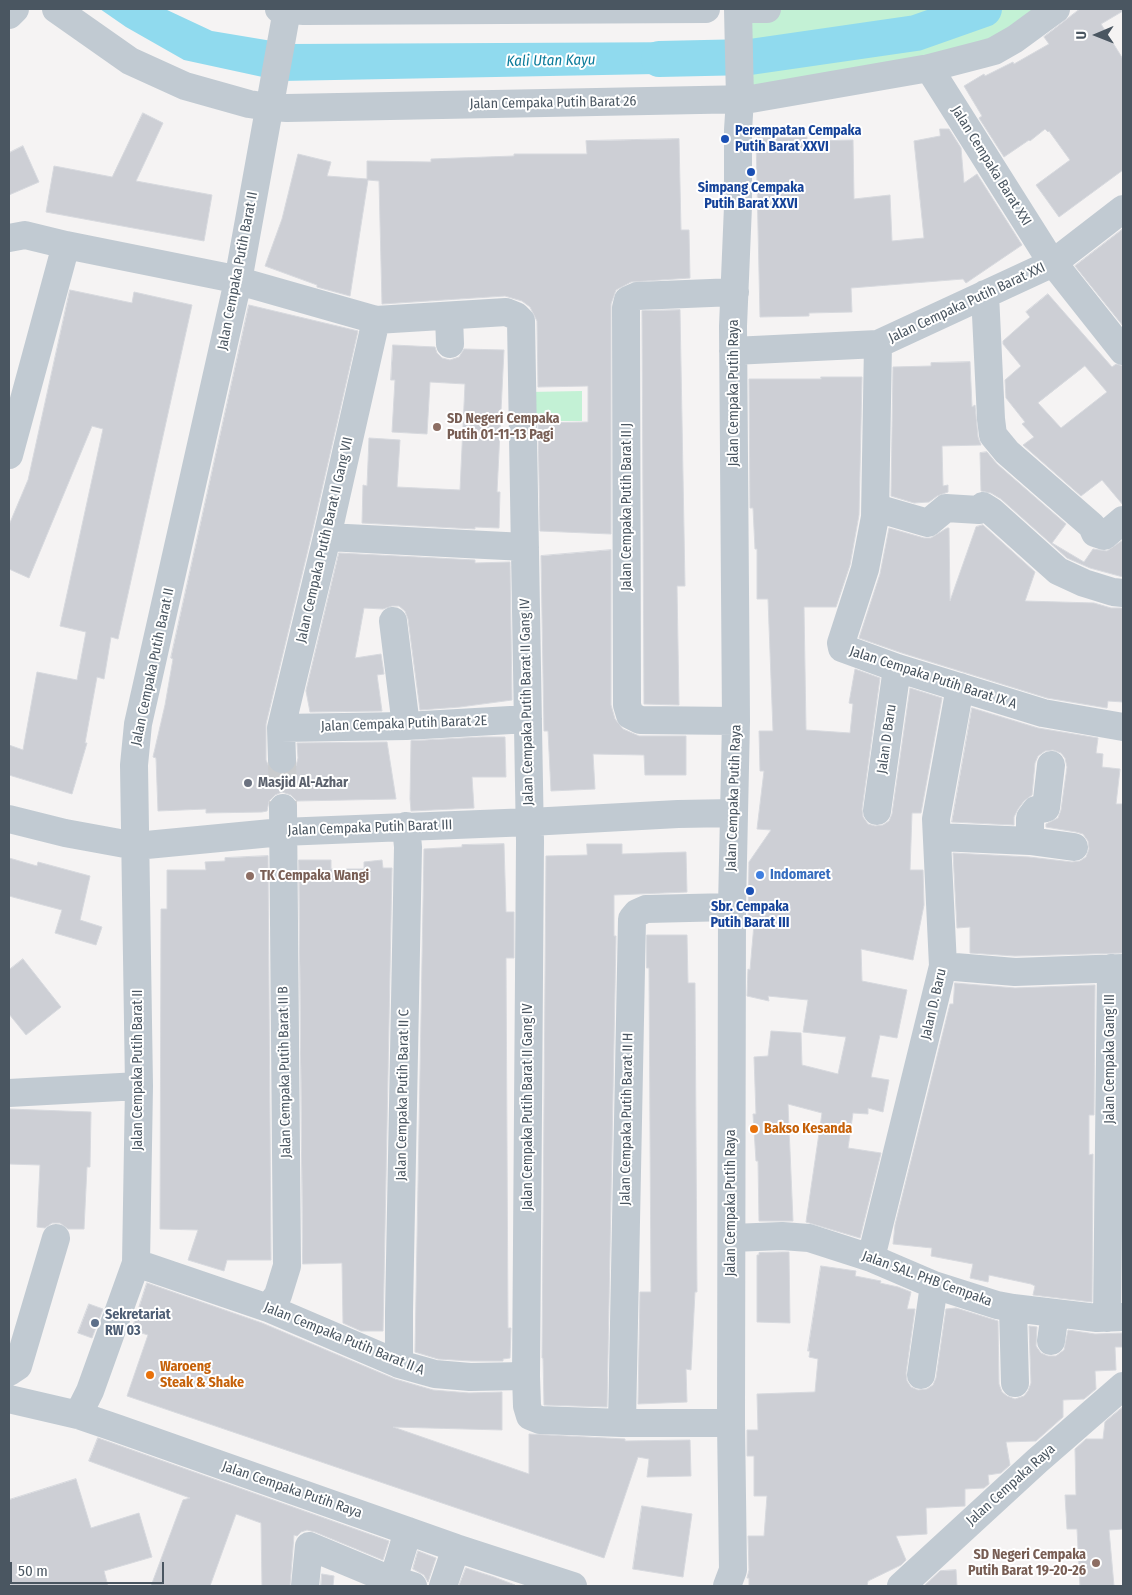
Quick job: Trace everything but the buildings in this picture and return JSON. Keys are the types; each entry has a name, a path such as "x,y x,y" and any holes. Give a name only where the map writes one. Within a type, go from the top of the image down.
{"street":[{"path":"9,15 15,9"},
{"name":"Jalan Cempaka Putih Barat 26","path":"56,9 130,61 185,86 249,104 270,101 776,95 929,68 994,51 1022,34 1056,9"},
{"path":"283,9 706,9"},
{"name":"Jalan Cempaka Putih Barat II","path":"78,1415 90,1391 136,1263 140,1086 134,765 138,724 238,282 281,39 283,9"},
{"path":"740,16 767,9"},
{"name":"Jalan Cempaka Putih Raya","path":"727,1586 733,1570 731,1423 732,907 736,721 733,352 738,206 740,16"},
{"name":"Jalan Cempaka Barat XXI","path":"929,68 1053,263 1123,351"},
{"name":"Jalan Cempaka Putih Barat XXI","path":"733,352 878,344 1053,263 1123,209"},
{"name":"Jalan Cempaka Putih Barat II Gang IV","path":"9,238 25,235 66,246 225,277 376,320 506,312 522,321 530,822 526,1376"},
{"path":"9,455 66,246"},
{"name":"Jalan Cempaka Putih Barat II J","path":"735,292 637,296 628,300 626,308 627,705 630,715 640,720 736,721"},
{"path":"985,294 993,435 1007,452 1092,526 1095,533 1104,536 1123,520"},
{"path":"449,316 450,344"},
{"name":"Jalan Cempaka Putih Barat II Gang VII","path":"282,759 281,728 376,320"},
{"name":"Jalan Cempaka Putih Barat IX A","path":"878,344 876,508 865,569 841,646 844,650 1042,713 1123,727"},
{"path":"876,508 928,523 946,508 979,510 983,506 1058,571 1084,583 1113,592 1123,593"},
{"path":"327,536 525,547"},
{"path":"393,620 406,726"},
{"name":"Jalan D Baru","path":"877,811 898,668"},
{"name":"Jalan D. Baru","path":"871,1258 943,966 936,818 960,686"},
{"name":"Jalan Cempaka Putih Barat 2E","path":"281,728 406,726 528,719"},
{"path":"1030,841 1030,818 1036,810 1046,808 1051,765"},
{"name":"Jalan Cempaka Putih Barat III","path":"9,819 65,833 136,846 282,820 406,826 734,813"},
{"name":"Jalan Cempaka Putih Barat II B","path":"268,1308 278,1294 287,1266 282,820"},
{"name":"Jalan Cempaka Putih Barat II C","path":"399,1364 398,1312 408,847 406,826"},
{"path":"938,837 1030,841 1074,847"},
{"name":"Jalan Cempaka Putih Barat II H","path":"622,1423 632,919 637,913 646,909 732,907"},
{"name":"Jalan Cempaka Gang III","path":"943,966 1014,972 1117,968 1115,1318"},
{"path":"9,1093 140,1086"},
{"name":"Jalan SAL. PHB Cempaka","path":"732,1238 782,1236 809,1238 871,1258 934,1285 1013,1308 1055,1314 1115,1318"},
{"path":"9,1372 18,1366 56,1238"},
{"name":"Jalan Cempaka Putih Barat II A","path":"136,1263 268,1308 399,1364 452,1377 526,1376"},
{"path":"921,1375 934,1285"},
{"path":"1013,1308 1015,1383"},
{"path":"1052,1341 1055,1314"},
{"path":"526,1376 527,1406 530,1416 540,1420 622,1423 731,1423"},
{"name":"Jalan Cempaka Raya","path":"901,1586 1037,1461 1123,1386"},
{"name":"Jalan Cempaka Putih Raya","path":"9,1398 78,1415 456,1548 573,1586"},
{"path":"305,1586 309,1546 392,1582 408,1531"},
{"path":"443,1586 456,1548"}],"green space":[{"path":"743,9 1056,9 1015,39 751,99"},
{"path":"582,391 582,421 529,421 529,392"}],"water":[{"path":"100,9 165,9 212,31 290,44 709,42 710,73 281,81 184,60 126,27"}],"waterway":[{"name":"Kali Utan Kayu","path":"659,59 750,57 916,33 984,9"}],"tunnel":[{"path":"282,759 283,808"}],"place":[{"name":"Perempatan Cempaka Putih Barat XXVI","path":"725,139"},
{"name":"Simpang Cempaka Putih Barat XXVI","path":"751,172"},
{"name":"SD Negeri Cempaka Putih 01-11-13 Pagi","path":"437,427"},
{"name":"Masjid Al-Azhar","path":"248,783"},
{"name":"Indomaret","path":"760,875"},
{"name":"TK Cempaka Wangi","path":"250,876"},
{"name":"Sbr. Cempaka Putih Barat III","path":"750,891"},
{"name":"Bakso Kesanda","path":"754,1129"},
{"name":"Sekretariat RW 03","path":"95,1323"},
{"name":"Waroeng Steak & Shake","path":"150,1375"},
{"name":"SD Negeri Cempaka Putih Barat 19-20-26","path":"1096,1563"}]}
